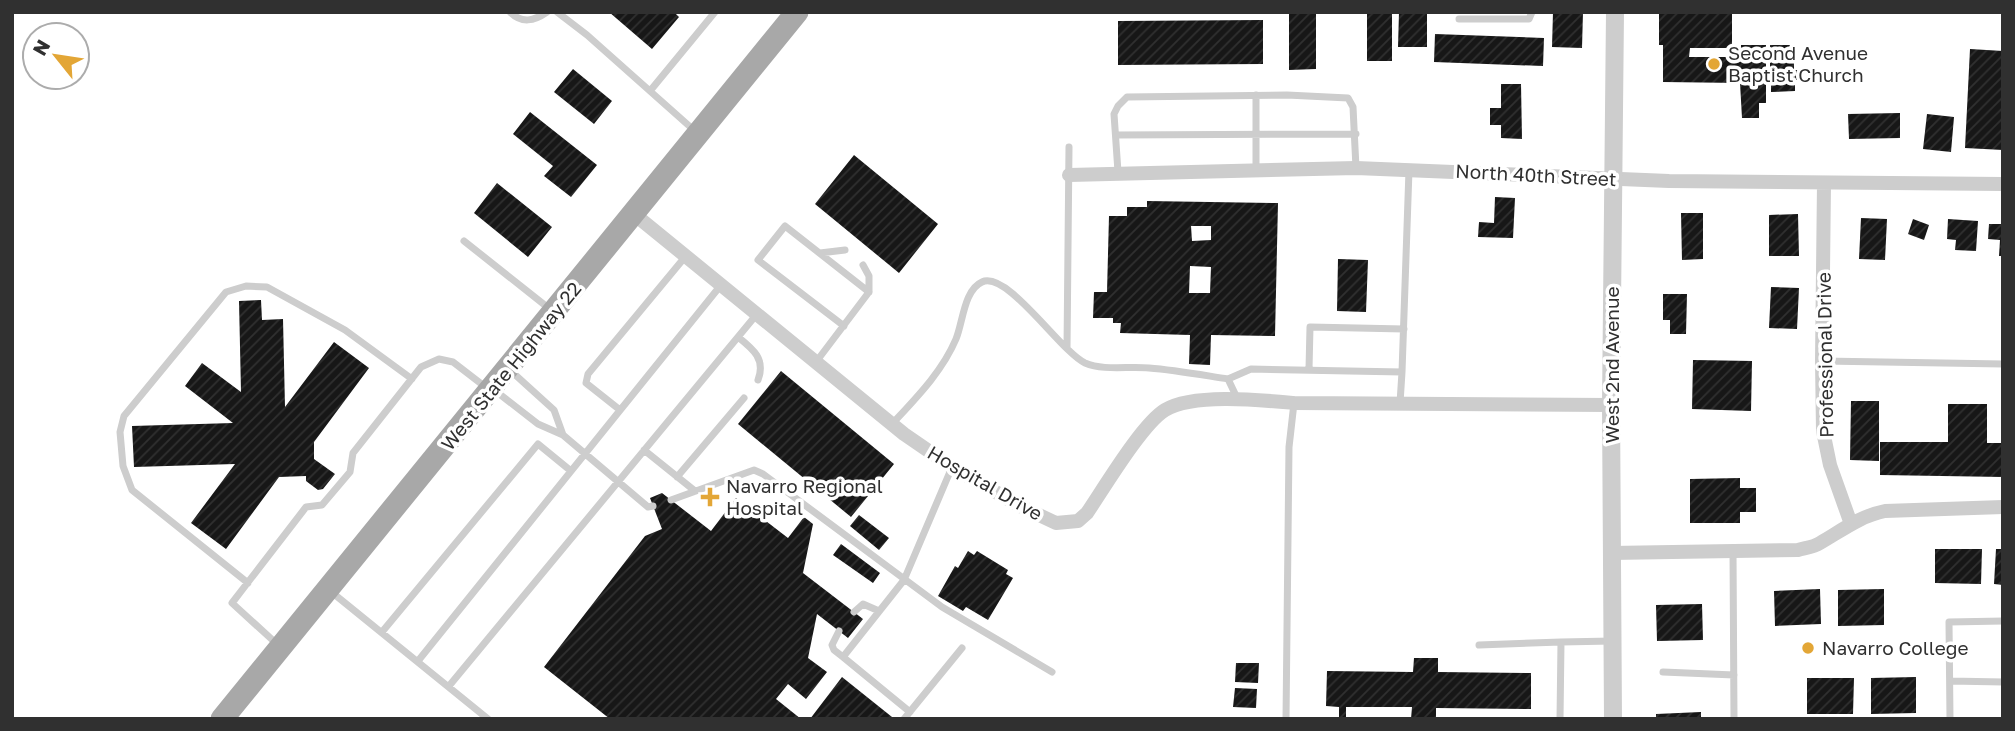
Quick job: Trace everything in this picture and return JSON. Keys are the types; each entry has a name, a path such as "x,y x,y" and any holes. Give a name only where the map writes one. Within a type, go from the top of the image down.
{"main road":[{"name":"West State Highway 22","path":"222,719 797,12"}],"street":[{"name":"West 2nd Avenue","path":"1613,719 1611,405 1615,12"},
{"name":"North 40th Street","path":"1069,175 1356,168 1612,179 2003,184"},
{"name":"Professional Drive","path":"1824,183 1823,431 1830,465 1851,524"},
{"name":"Hospital Drive","path":"634,214 892,424 952,467 1056,523 1078,521 1087,513 1145,430 1166,409 1180,403 1238,400 1294,403 1611,405"},
{"path":"1611,552 1798,550 1821,543 1871,513 2003,507"}],"lane":[{"path":"510,12 522,21 537,19 547,12"},
{"path":"557,12 699,135"},
{"path":"650,91 715,12"},
{"path":"1459,19 1529,19 1532,12"},
{"path":"1256,95 1256,170"},
{"path":"1118,172 1114,114 1127,97 1256,95 1348,98 1353,107 1356,168"},
{"path":"1116,135 1356,134"},
{"path":"1066,348 1069,147"},
{"path":"1400,403 1409,170"},
{"path":"844,326 758,260 785,226 869,292"},
{"path":"464,240 554,313"},
{"path":"820,253 845,250"},
{"path":"620,410 586,383 588,374 685,257"},
{"path":"816,362 869,292 869,276 863,265"},
{"path":"892,424 944,364 957,337 971,293 981,282 990,280 1007,289 1066,348 1084,362 1108,367 1147,368 1228,379 1251,369 1402,372"},
{"path":"418,661 722,285"},
{"path":"248,583 132,490 123,466 120,432 124,416 226,292 246,286 267,287 345,330 412,379"},
{"path":"449,686 757,314"},
{"path":"1309,369 1310,327 1404,329"},
{"path":"738,337 758,358 762,370 758,380"},
{"path":"281,648 232,603 306,507 323,505 350,472 353,453 421,367 429,362 446,359 453,362 538,424 564,435 617,483 648,507 653,506"},
{"path":"1822,361 2003,364"},
{"path":"508,369 554,410 564,435"},
{"path":"1228,379 1238,400"},
{"path":"677,477 744,398"},
{"path":"1286,719 1289,447 1294,403"},
{"path":"382,632 538,444 571,471"},
{"path":"644,450 695,491"},
{"path":"843,657 904,580 952,467"},
{"path":"671,500 754,470 763,474 942,607 1052,672"},
{"path":"1733,551 1734,719"},
{"path":"329,589 488,719"},
{"path":"854,612 863,604 879,611"},
{"path":"1950,719 1950,622 2003,621"},
{"path":"839,631 832,645 910,712"},
{"path":"1479,645 1612,641"},
{"path":"1560,719 1561,642"},
{"path":"904,719 962,648"},
{"path":"1663,672 1734,675"},
{"path":"1950,681 2003,681"}],"building":[{"path":"609,12 674,12 679,17 652,49"},
{"path":"1289,12 1316,12 1316,69 1289,70"},
{"path":"1367,12 1392,12 1392,61 1367,61"},
{"path":"1399,12 1427,12 1427,47 1398,47"},
{"path":"1553,12 1583,12 1582,48 1552,47"},
{"name":"Second Avenue Baptist Church","path":"1659,12 1732,12 1732,48 1690,48 1689,57 1741,57 1741,45 1766,45 1766,74 1770,74 1770,45 1794,45 1794,70 1801,70 1801,80 1795,80 1795,91 1771,92 1771,80 1766,80 1766,103 1759,103 1759,118 1742,118 1740,83 1663,82 1663,45 1659,45"},
{"path":"1263,20 1263,64 1118,65 1118,21"},
{"path":"1435,34 1544,38 1543,66 1434,62"},
{"path":"1970,49 2003,51 2003,150 1965,148"},
{"path":"573,69 612,101 594,124 554,92"},
{"path":"1501,84 1521,84 1522,139 1501,138 1501,125 1490,125 1490,108 1501,108"},
{"path":"530,112 597,165 571,197 544,176 553,166 513,134"},
{"path":"1900,113 1900,138 1849,139 1848,114"},
{"path":"1927,114 1954,117 1951,152 1923,149"},
{"path":"854,155 938,224 899,273 815,204"},
{"path":"497,183 552,227 528,257 474,213"},
{"path":"1495,197 1515,198 1513,238 1478,237 1479,222 1494,223"},
{"path":"1147,201 1278,203 1275,336 1211,335 1210,365 1189,364 1190,335 1120,333 1121,323 1113,323 1113,318 1093,318 1094,292 1107,292 1109,216 1127,216 1127,207 1147,207","holes":["1191,226 1211,226 1211,240 1192,241","1190,266 1211,267 1210,293 1189,293"]},
{"path":"1681,213 1703,213 1703,259 1682,260"},
{"path":"1798,214 1799,256 1769,256 1769,215"},
{"path":"1861,218 1887,219 1885,260 1859,259"},
{"path":"1913,219 1929,225 1924,240 1908,234"},
{"path":"1948,219 1978,221 1976,251 1955,250 1956,240 1947,239"},
{"path":"1989,224 2003,224 2003,256 1999,256 2000,240 1988,239"},
{"path":"1338,259 1368,260 1366,312 1337,311"},
{"path":"1771,287 1799,288 1797,329 1769,328"},
{"path":"1663,294 1687,294 1686,334 1670,334 1670,320 1663,320"},
{"path":"261,300 262,320 283,319 285,407 334,342 369,368 314,442 314,459 335,474 323,489 318,490 306,481 306,476 279,477 226,549 191,523 235,464 134,467 132,426 233,423 185,386 202,363 241,392 239,301"},
{"path":"1693,360 1752,361 1751,411 1692,409"},
{"path":"781,371 894,464 851,517 738,424"},
{"path":"1851,401 1879,401 1879,461 1850,460"},
{"path":"1948,404 1987,404 1987,443 2003,443 2003,477 1880,475 1880,442 1948,442"},
{"path":"1740,478 1740,488 1756,488 1756,512 1740,512 1740,523 1690,523 1690,479"},
{"path":"662,493 711,531 736,498 788,538 804,517 813,524 803,573 863,619 848,638 817,614 808,658 827,672 806,699 788,684 776,699 801,719 610,719 544,667 645,536 662,529 650,498"},
{"path":"859,515 889,538 879,550 850,526"},
{"path":"841,544 880,573 873,583 833,555"},
{"path":"1935,549 1982,549 1981,584 1935,583"},
{"path":"1996,549 2003,549 2003,585 1994,584"},
{"path":"968,551 974,555 977,551 1008,570 1006,574 1013,578 988,620 966,607 963,611 938,596 955,566 958,568"},
{"path":"1820,589 1821,624 1775,626 1774,591"},
{"path":"1884,589 1884,625 1838,626 1838,590"},
{"path":"1702,604 1703,640 1657,641 1656,605"},
{"path":"1414,658 1438,658 1438,672 1531,673 1531,709 1436,708 1436,719 1411,719 1412,707 1346,707 1346,719 1339,719 1339,707 1326,706 1327,671 1413,672"},
{"path":"1236,663 1259,663 1258,683 1235,682"},
{"path":"842,677 892,717 810,719"},
{"path":"1916,677 1916,713 1871,714 1871,678"},
{"path":"1807,678 1854,678 1853,714 1807,714"},
{"path":"1235,688 1257,689 1256,708 1233,707"},
{"path":"1701,712 1701,719 1656,719 1656,714"}],"place":[{"name":"Second Avenue Baptist Church","path":"1714,64"},
{"name":"Navarro Regional Hospital","path":"710,497"},
{"name":"Navarro College","path":"1808,648"}]}
